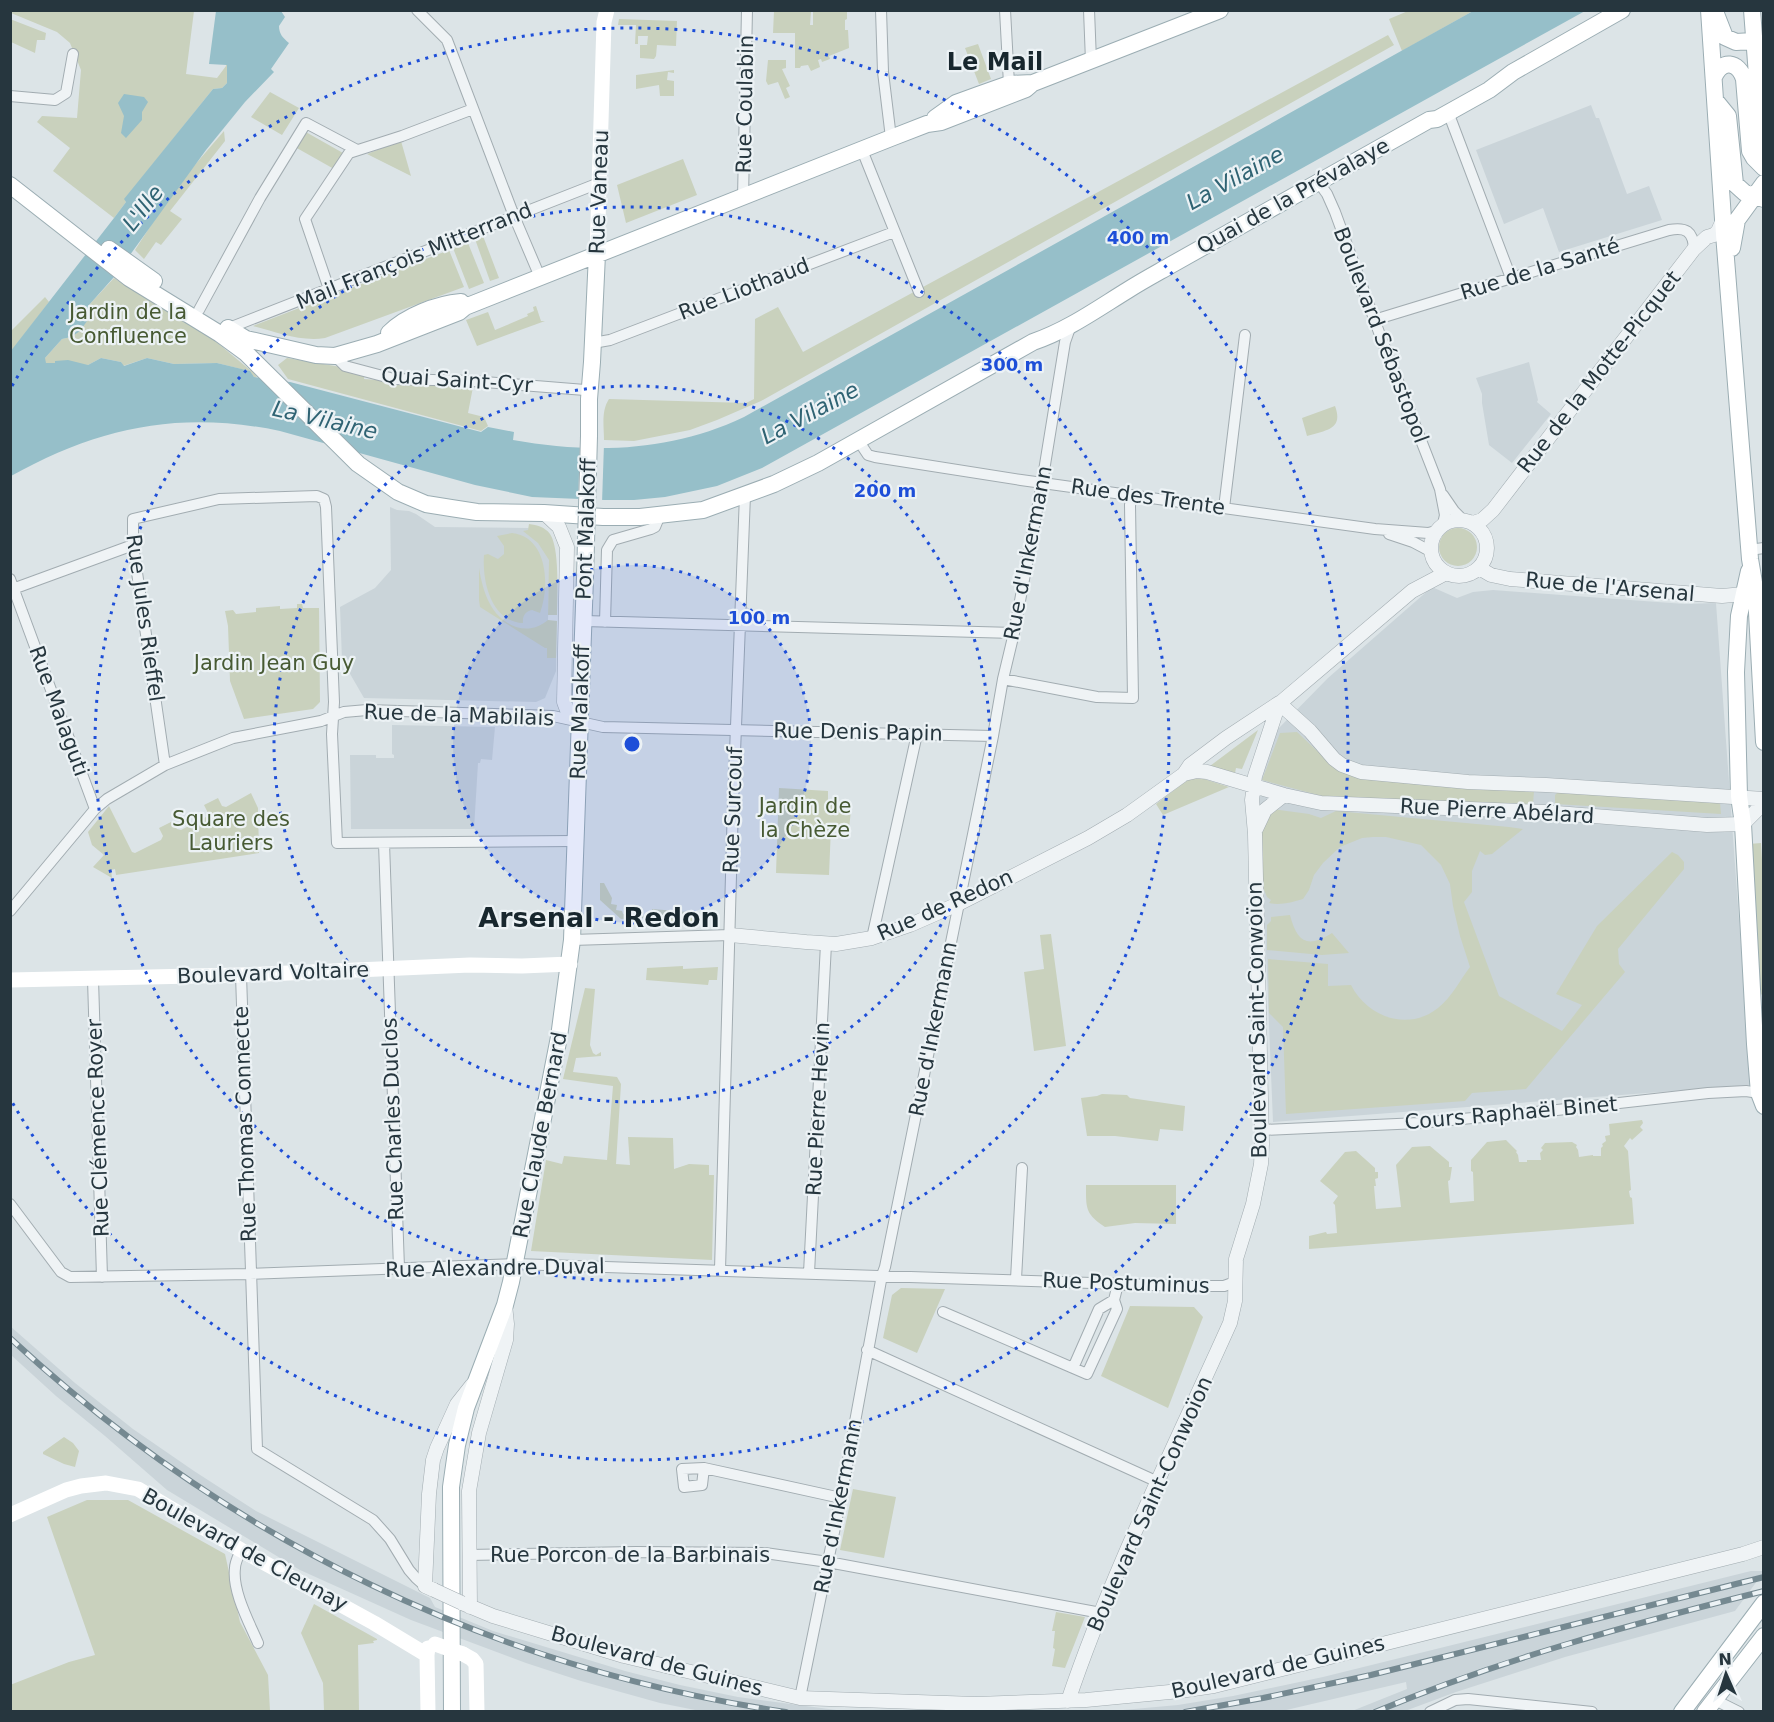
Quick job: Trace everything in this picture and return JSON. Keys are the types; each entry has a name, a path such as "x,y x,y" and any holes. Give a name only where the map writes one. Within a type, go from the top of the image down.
{"main road":[{"path":"927,124 956,103 1009,84 1033,83 1220,10"},
{"name":"Quai de la Prévalaye","path":"224,331 358,464 398,492 426,504 477,512 603,517 660,515 703,510 774,484 809,467 1033,342 1071,325 1235,228 1429,120 1437,119 1489,90 1513,72 1622,10"},
{"path":"1709,10 1723,220 1755,554 1755,594 1764,742"},
{"path":"1715,10 1725,37 1736,42 1759,41"},
{"path":"1752,10 1759,41 1764,168"},
{"name":"Rue Vaneau","path":"589,430 598,392 598,377 592,362 603,14"},
{"path":"1714,77 1717,70 1730,64 1741,71 1744,79 1750,152 1764,168"},
{"path":"10,185 131,273 224,331 246,339 316,355 335,356 377,344 459,312 465,306 891,138 1007,97 1026,89 1033,83"},
{"path":"1715,100 1728,116 1735,184 1745,193 1760,193"},
{"path":"10,173 81,235"},
{"path":"1728,279 1735,224 1760,193"},
{"path":"131,273 200,310 224,331"},
{"name":"Pont Malakoff","path":"584,621 589,430"},
{"path":"1755,594 1739,616 1736,672 1739,796 1743,824 1761,1100"},
{"name":"Rue Malakoff","path":"569,968 573,940 584,621"},
{"name":"Boulevard Voltaire","path":"10,980 241,975 470,965 569,968"},
{"name":"Rue Claude Bernard","path":"452,1712 451,1487 456,1445 466,1408 505,1305 515,1264 559,1037 569,968"},
{"name":"Boulevard de Cleunay","path":"10,1515 74,1487 96,1483 117,1484 138,1489 374,1623 431,1647"},
{"path":"1682,1712 1764,1603"},
{"path":"1709,1705 1764,1636"},
{"path":"428,1712 431,1647 463,1654 476,1664 477,1712"}],"street":[{"path":"417,10 447,40 514,216 540,277"},
{"name":"Rue Coulabin","path":"743,197 747,10"},
{"path":"881,10 883,72 891,138"},
{"path":"1005,10 1009,84"},
{"path":"1089,10 1090,61"},
{"path":"10,96 55,100 66,93 73,54"},
{"path":"329,289 305,219 349,153 473,109"},
{"path":"1448,112 1510,278"},
{"path":"200,310 263,193 306,123 357,150"},
{"path":"862,150 918,292"},
{"name":"Mail François Mitterrand","path":"224,331 599,183"},
{"name":"Boulevard Sébastopol","path":"1319,183 1335,212 1374,320 1440,489 1445,514 1439,527"},
{"name":"Rue de la Motte-Picquet","path":"1468,522 1482,520 1492,510 1694,249 1718,231 1723,220"},
{"name":"Rue de la Santé","path":"1374,320 1676,228 1689,232 1694,249"},
{"name":"Rue Liothaud","path":"593,343 610,340 894,232"},
{"name":"Rue d'Inkermann","path":"800,1698 841,1498 882,1275 1014,633 1065,342 1071,325"},
{"path":"1224,508 1245,335"},
{"name":"Quai Saint-Cyr","path":"335,356 345,366 394,379 472,381 585,390"},
{"name":"Rue des Trente","path":"858,440 868,455 875,457 1042,483 1375,529 1428,533 1439,527"},
{"name":"Boulevard Sébastopol","path":"1440,489 1454,511 1468,522"},
{"name":"Rue Surcouf","path":"720,1270 744,495"},
{"path":"1003,679 1097,697 1133,698 1130,505 1132,495"},
{"name":"Rue Jules Rieffel","path":"165,765 133,545 133,519 219,499 312,496 322,498 326,507 334,702 332,716"},
{"path":"544,513 559,527 567,547 564,702 561,710 553,716"},
{"name":"Rue Malakoff","path":"584,621 604,622 607,550 614,540 655,527 660,515"},
{"path":"1412,591 1428,566 1432,537 1439,527 1456,519 1468,522 1484,534 1486,555 1479,568 1468,574 1460,576 1446,573 1435,564 1431,554"},
{"name":"Rue des Trente","path":"1375,529 1413,542 1431,554"},
{"path":"12,586 133,545"},
{"name":"Rue de l'Arsenal","path":"1479,568 1491,575 1510,579 1722,596 1755,594"},
{"path":"1279,703 1412,591 1446,573"},
{"name":"Rue Malaguti","path":"12,586 95,809"},
{"path":"604,622 1014,633"},
{"path":"564,702 567,710 576,714 580,722"},
{"name":"Rue de Redon","path":"573,940 730,934 826,944 872,938 910,925 958,904 1089,838 1191,773 1190,765 1279,703"},
{"name":"Rue Pierre Abélard","path":"1279,703 1310,731 1334,759 1360,772 1468,782 1739,796 1764,801"},
{"name":"Boulevard Saint-Conwoïon","path":"1066,1706 1128,1548 1230,1323 1235,1301 1236,1259 1253,1204 1261,1164 1253,786 1279,703"},
{"name":"Rue de la Mabilais","path":"10,911 95,809 107,799 165,765 233,738 316,722 344,712 367,710 553,716 580,722"},
{"path":"332,716 337,843 575,841"},
{"name":"Rue Denis Papin","path":"580,722 603,727 993,736"},
{"path":"872,938 917,734"},
{"name":"Rue Pierre Abélard","path":"1191,773 1207,772 1284,795 1321,803 1544,812 1707,825 1743,824"},
{"path":"1544,812 1546,785"},
{"path":"1255,834 1265,810 1284,795"},
{"path":"1743,824 1764,801"},
{"name":"Rue Charles Duclos","path":"384,843 399,1268"},
{"name":"Rue Pierre Hevin","path":"809,1273 826,944"},
{"name":"Rue Thomas Connecte","path":"241,975 257,1449 373,1520 390,1539 416,1578 430,1588"},
{"name":"Rue Clémence Royer","path":"93,979 102,1277"},
{"name":"Cours Raphaël Binet","path":"1262,1130 1419,1123 1708,1093 1746,1091 1761,1100"},
{"path":"1016,1279 1022,1168"},
{"name":"Rue Alexandre Duval","path":"10,1204 65,1276 70,1277 250,1274 515,1264 1016,1279"},
{"name":"Rue Postuminus","path":"1016,1279 1224,1286 1235,1282"},
{"path":"943,1312 1087,1374 1117,1309 1114,1300 1118,1284"},
{"path":"1073,1368 1099,1309 1114,1300"},
{"name":"Rue Claude Bernard","path":"466,1605 468,1491 479,1433 506,1340 505,1305"},
{"path":"867,1350 1158,1482"},
{"path":"430,1588 429,1494 433,1460 457,1404 478,1376"},
{"path":"704,1468 841,1498"},
{"path":"242,1550 235,1565 235,1577 242,1606 258,1643"},
{"name":"Boulevard de Guines","path":"430,1588 466,1605 624,1656 800,1698 1066,1706 1214,1686 1743,1554 1763,1551"},
{"name":"Rue Porcon de la Barbinais","path":"468,1555 636,1552 765,1553 828,1562 1101,1613"},
{"path":"1430,1712 1455,1700 1468,1699 1592,1712"},
{"path":"1709,1705 1739,1712"}],"shaded area":[{"path":"1591,105 1596,118 1599,118 1627,194 1649,186 1662,220 1559,252 1543,208 1504,224 1476,150"},
{"path":"1529,362 1537,402 1551,414 1512,463 1489,445 1482,394 1476,378"},
{"path":"390,507 416,514 435,527 528,528 550,543 547,657 556,658 556,671 545,698 536,702 364,698 342,660 340,607 375,588 391,570"},
{"path":"1432,587 1457,598 1473,592 1493,590 1685,604 1716,603 1751,1085 1273,1122 1259,781 1276,731 1328,678"},
{"path":"392,725 495,727 492,760 481,759 478,763 474,829 351,829 350,755 394,758"},
{"path":"10,1326 75,1383 133,1429 194,1471 256,1511 430,1598 435,1607 493,1631 625,1671 680,1685 738,1697 844,1711 705,1712 660,1703 526,1663 411,1620 300,1570 167,1490 11,1355"},
{"path":"1751,1571 1763,1571 1763,1573 1735,1611 1565,1657 1405,1711 1352,1711 1407,1689 1406,1682 1282,1711 1112,1711 1178,1705 1323,1677"}],"green space":[{"path":"10,11 194,11 186,74 217,78 226,63 228,65 227,83 222,88 213,89 125,199 126,202 114,218 53,171 70,148 37,122 42,116 77,118 81,70 70,43 57,32"},
{"path":"774,11 811,12 810,25 813,25 813,11 847,11 845,30 848,30 849,48 829,56 830,59 822,62 821,59 818,60 820,67 811,71 808,65 795,68 795,33 773,33"},
{"path":"1408,11 1473,11 1402,51 1389,19"},
{"path":"10,19 46,33 45,40 37,40 35,53 11,42"},
{"path":"619,19 677,21 676,46 657,45 654,59 640,58 640,45 647,45 648,36 638,36 638,44 635,44 636,25 618,25"},
{"path":"1388,35 1394,45 761,401 690,430 634,441 604,440 604,414 609,399 746,403 754,399 755,319 778,307 803,352"},
{"path":"978,44 991,79 979,84 965,48"},
{"path":"768,60 786,60 786,68 782,69 790,86 786,88 790,97 785,99 778,82 768,85 766,81"},
{"path":"674,70 674,73 668,72 667,80 674,81 674,96 660,96 659,85 636,89 636,75"},
{"path":"270,92 299,108 282,135 251,117"},
{"path":"224,131 225,141 170,211 182,219 161,245 156,242 144,259 135,250 175,188"},
{"path":"304,131 343,153 334,169 295,147"},
{"path":"401,141 411,176 367,154"},
{"path":"683,159 697,195 626,223 617,185"},
{"path":"483,236 499,278 490,281 475,239"},
{"path":"468,243 484,283 469,289 453,248"},
{"path":"449,250 464,287 325,338 298,338 253,326"},
{"name":"Jardin de la Confluence","path":"114,278 123,284 128,278 202,330 252,370 257,377 249,371 217,363 174,364 147,358 123,366 121,362 101,358 88,365 45,363 45,358 62,339 71,337 89,305"},
{"path":"45,297 49,302 11,352 11,331"},
{"path":"536,306 541,321 545,321 477,346 466,320 488,312 495,330 528,316 527,314 534,311 533,307"},
{"path":"287,358 365,371 364,379 473,387 468,413 484,417 488,426 481,431 288,379 278,365"},
{"path":"1335,406 1337,420 1335,424 1331,428 1307,436 1302,418"},
{"path":"529,524 546,530 553,541 557,573 557,615 548,615 549,560 538,543 523,531 528,530"},
{"path":"1458,528 1465,529 1471,534 1476,540 1476,554 1471,560 1465,565 1458,566 1451,565 1445,560 1440,554 1439,547 1440,540 1445,534 1451,529"},
{"path":"512,533 524,536 533,543 543,564 545,577 540,613 528,611 523,623 503,616 496,608 487,588 485,576 484,555 488,554 498,559 504,554 504,546 497,536"},
{"path":"479,568 490,604 508,623 515,627 532,628 548,620 557,621 556,658 547,658 547,648 480,607"},
{"name":"Jardin Jean Guy","path":"297,604 302,604 303,608 319,608 320,702 313,709 244,719 230,681 228,626 225,611 233,610 236,614 256,612 256,608 280,606 280,609 297,608"},
{"path":"1258,730 1242,769 1236,768 1235,773 1210,766"},
{"path":"1297,732 1330,763 1357,777 1462,788 1534,791 1533,804 1337,800 1262,780 1280,733"},
{"path":"1198,777 1229,787 1163,815 1156,804 1190,778"},
{"name":"Jardin de la Chèze","path":"779,788 828,791 828,801 837,801 837,808 851,810 849,829 831,827 829,875 776,873"},
{"path":"1558,792 1720,802 1721,814 1555,804 1555,795"},
{"name":"Square des Lauriers","path":"251,793 258,808 259,853 116,875 115,869 111,870 112,878 93,867 104,855 92,845 88,832 109,806 132,852 135,853 161,840 163,836 159,828 173,821 177,829 181,830 206,817 208,813 204,805 218,798 222,806 226,807"},
{"path":"1272,809 1321,818 1336,811 1523,829 1492,854 1485,855 1480,851 1472,871 1472,892 1464,902 1499,996 1562,1031 1582,1005 1556,994 1597,926 1672,852 1684,862 1684,869 1618,949 1619,964 1625,972 1526,1089 1472,1093 1465,1101 1286,1114 1283,1027 1269,1013 1268,959 1328,964 1328,986 1351,985 1358,996 1378,1013 1402,1020 1426,1015 1438,1008 1452,994 1470,967 1460,936 1450,884 1441,865 1421,845 1386,837 1362,838 1340,847 1323,863 1314,875 1303,899 1282,904 1269,903 1271,900 1267,897 1262,885 1261,832"},
{"path":"1761,843 1764,994 1759,995 1749,844"},
{"path":"600,883 604,883 612,898 611,904 617,905 616,910 622,911 623,914 644,916 644,918 621,919 600,900"},
{"path":"652,909 700,913 701,921 668,922 667,918 652,919"},
{"path":"1290,915 1296,931 1304,940 1316,941 1332,933 1349,953 1322,955 1267,950 1267,925 1271,917"},
{"path":"1051,934 1066,1046 1034,1051 1024,972 1044,969 1040,935"},
{"path":"683,966 683,969 718,967 717,980 709,980 708,985 646,980 647,968"},
{"path":"585,988 595,989 590,1045 593,1053 596,1055 601,1052 601,1056 576,1058 573,1072 617,1077 621,1084 616,1164 630,1165 628,1137 673,1138 674,1169 689,1164 709,1165 709,1175 714,1175 712,1260 531,1251 546,1160 562,1164 564,1156 607,1160 613,1086 563,1079"},
{"path":"1102,1094 1127,1095 1130,1098 1185,1106 1183,1131 1160,1129 1158,1141 1115,1136 1087,1136 1081,1098"},
{"path":"1642,1120 1640,1127 1643,1130 1632,1140 1630,1138 1624,1146 1628,1151 1631,1190 1629,1191 1632,1198 1634,1224 1309,1249 1309,1236 1326,1232 1327,1234 1337,1233 1333,1203 1338,1196 1320,1181 1345,1152 1356,1151 1375,1168 1375,1172 1378,1172 1378,1178 1375,1179 1376,1186 1374,1186 1376,1209 1401,1207 1396,1165 1412,1147 1430,1146 1449,1162 1449,1167 1452,1167 1448,1181 1450,1203 1474,1201 1471,1160 1487,1142 1506,1140 1517,1151 1519,1162 1541,1160 1540,1153 1543,1150 1541,1148 1545,1143 1572,1142 1577,1145 1579,1157 1601,1156 1602,1144 1606,1141 1605,1136 1610,1135 1609,1124"},
{"path":"1086,1185 1176,1185 1176,1224 1135,1223 1105,1227 1088,1210"},
{"path":"901,1288 945,1289 917,1353 883,1338 892,1295"},
{"path":"1130,1306 1194,1307 1203,1317 1168,1408 1101,1376"},
{"path":"64,1437 79,1451 75,1467 43,1454"},
{"path":"853,1489 896,1497 884,1558 840,1550"},
{"path":"87,1500 128,1500 225,1554 240,1622 268,1675 270,1711 11,1711 10,1685 69,1662 95,1655 47,1517"},
{"path":"314,1604 377,1639 373,1641 374,1643 358,1645 359,1711 324,1711 323,1683 301,1633"},
{"path":"1056,1612 1085,1617 1065,1668 1052,1666 1055,1631 1052,1631"}],"water":[{"name":"La Vilaine","path":"216,11 281,11 285,17 279,26 280,31 289,43 271,69 274,72 245,102 206,150 114,277 89,305 92,308 92,314 80,331 71,337 62,339 45,358 46,363 68,360 88,365 101,358 121,362 124,366 147,358 174,364 217,363 250,371 254,377 290,382 481,432 488,427 514,432 513,440 602,448 631,447 688,437 716,429 744,417 1473,11 1585,11 762,468 717,486 665,497 634,500 532,497 475,485 280,431 208,422 141,427 108,435 76,445 11,476 10,352 126,202 124,199 213,89 222,88 227,83 227,65 209,64"},
{"path":"124,94 144,97 148,102 142,112 142,120 126,138 121,133 124,116 118,103"}],"pier":[{"path":"580,444 604,444 602,503 578,502"}],"railway":[{"path":"10,1338 94,1410 182,1475 274,1533 370,1584 469,1628 572,1664 678,1692 786,1712"},
{"path":"1185,1712 1371,1675 1764,1577"},
{"path":"1375,1712 1470,1675 1567,1644 1764,1591"}],"district":[{"name":"Le Mail","path":"995,62"},
{"name":"Arsenal - Redon","path":"599,917"}],"water label":[{"name":"L'Ille","path":"143,208"}]}
